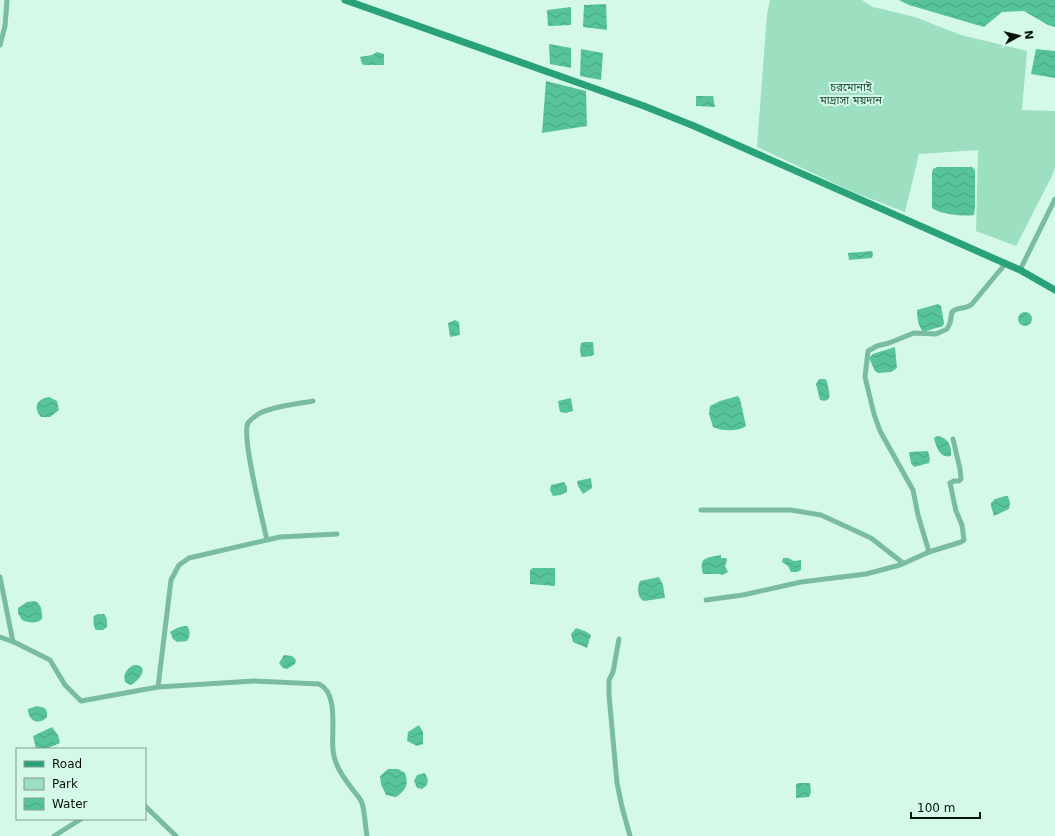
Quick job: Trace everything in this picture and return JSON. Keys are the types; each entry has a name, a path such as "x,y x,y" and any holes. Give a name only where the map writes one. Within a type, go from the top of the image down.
{"main road":[{"path":"345,0 644,106 694,126 1006,263 1055,290"}],"street":[{"path":"0,45 4,26 6,0"},
{"path":"1020,270 1055,199"},
{"path":"929,552 918,515 913,490 880,432 874,414 865,377 868,351 877,346 914,333 936,334 947,330 952,312 956,308 969,307 1006,263"},
{"path":"267,540 252,470 246,433 248,423 260,413 313,400"},
{"path":"706,600 743,595 801,582 856,576 903,563 964,540 962,525 956,511 950,483 961,479 953,439"},
{"path":"701,510 791,510 821,514 871,538 903,563"},
{"path":"158,687 171,580 179,565 189,558 280,537 337,534"},
{"path":"0,577 13,642"},
{"path":"0,637 50,660 65,685 81,701 158,687 254,681 320,684 324,686 328,692 332,714 333,750 335,763 362,802 367,836"},
{"path":"619,639 613,672 609,680 609,695 617,783 630,836"},
{"path":"146,807 176,836"},
{"path":"54,836 79,820"}],"green space":[{"name":"চরমোনাই মাদ্রাসা ময়দান","path":"770,0 862,0 873,7 915,17 961,35 1027,51 1022,110 1055,111 1055,167 1052,176 1016,246 976,231 978,150 919,154 905,212 853,192 757,147 767,14"}],"water":[{"path":"899,0 1055,0 1055,27 1048,25 1024,11 1002,12 984,27 909,5"},
{"path":"606,4 607,30 583,27 584,5"},
{"path":"571,7 571,25 548,26 547,10"},
{"path":"549,44 571,48 571,68 550,64"},
{"path":"581,49 603,53 601,80 580,76"},
{"path":"1036,49 1055,51 1055,78 1031,74"},
{"path":"377,52 384,54 384,65 362,64 360,57 372,55"},
{"path":"546,81 586,91 587,126 542,133"},
{"path":"696,96 713,96 715,107 696,106"},
{"path":"937,167 972,167 975,170 974,215 964,216 952,214 941,212 932,208 932,173 933,169"},
{"path":"872,251 872,258 849,260 848,253"},
{"path":"938,304 941,306 944,323 943,326 923,332 919,324 917,310"},
{"path":"1022,312 1028,312 1032,316 1032,322 1028,326 1022,326 1018,322 1018,316"},
{"path":"455,320 459,322 460,335 450,337 448,323"},
{"path":"593,342 594,354 592,356 581,357 581,343"},
{"path":"895,347 897,368 891,372 878,373 875,371 869,358 873,354"},
{"path":"819,379 825,379 827,381 830,395 828,400 820,400 816,384"},
{"path":"738,396 746,426 739,429 730,430 713,427 709,414 710,406 720,401"},
{"path":"49,397 57,401 59,410 50,417 41,417 37,410 37,404 41,400"},
{"path":"571,398 573,411 566,413 560,412 558,401"},
{"path":"937,436 947,440 951,449 951,456 944,456 939,452 934,438"},
{"path":"928,451 930,459 929,463 914,467 911,463 909,452"},
{"path":"591,478 592,488 583,494 577,481"},
{"path":"564,482 567,487 567,492 553,496 550,490 551,485"},
{"path":"1008,496 1010,503 1009,509 994,516 991,503 995,499"},
{"path":"721,555 721,558 726,558 727,560 725,566 728,572 722,575 703,574 703,561 708,558"},
{"path":"783,558 788,558 794,561 801,560 801,570 791,572 788,566 782,562"},
{"path":"533,568 555,568 555,586 530,584 530,570"},
{"path":"659,577 663,585 665,598 642,600 638,592 640,581"},
{"path":"35,601 40,606 42,611 42,619 38,622 27,622 22,620 18,613 18,608 27,602"},
{"path":"104,614 107,619 107,627 103,630 96,630 94,626 94,616"},
{"path":"187,626 189,630 190,634 188,639 187,641 177,642 173,639 170,632"},
{"path":"576,628 591,635 587,648 573,642 571,634"},
{"path":"284,655 292,656 296,660 295,664 287,669 283,668 279,663"},
{"path":"134,665 142,668 143,671 137,681 130,685 125,682 124,677 127,670"},
{"path":"37,706 45,708 47,717 44,720 37,722 30,717 28,709"},
{"path":"419,725 423,732 423,744 417,746 407,741 408,732"},
{"path":"52,727 58,735 60,743 48,748 36,748 33,736"},
{"path":"388,769 398,769 405,773 407,781 406,787 396,797 386,795 381,784 380,776"},
{"path":"425,773 428,780 427,785 422,789 417,788 414,781 417,775"},
{"path":"810,783 811,792 809,797 796,798 796,784"}]}
